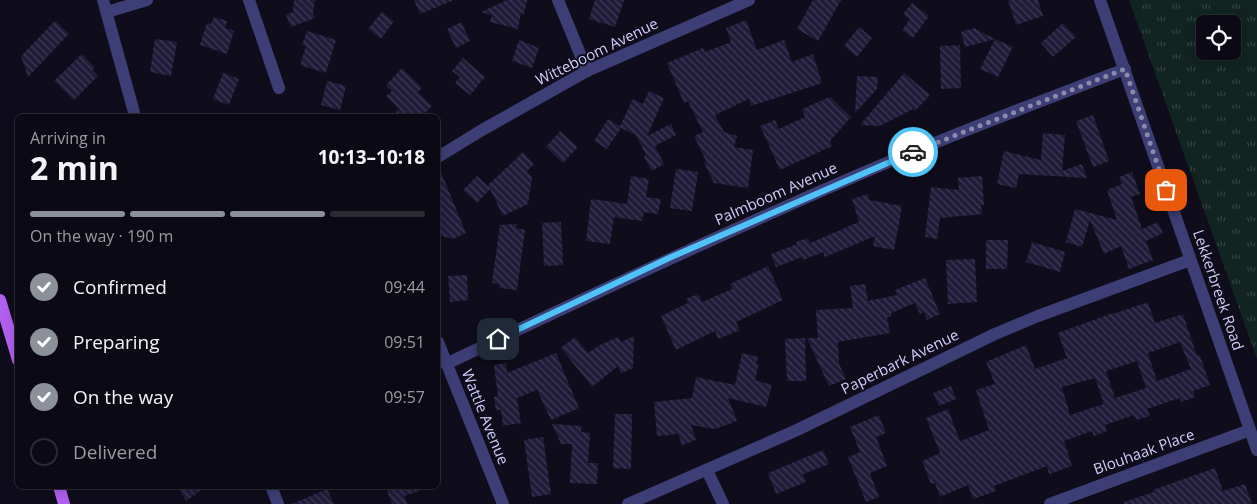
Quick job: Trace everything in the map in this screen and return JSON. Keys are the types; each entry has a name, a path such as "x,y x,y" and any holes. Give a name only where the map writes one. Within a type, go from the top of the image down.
{"main road":[{"path":"0,300 15,350"},
{"path":"59,489 64,504"}],"street":[{"path":"134,114 105,6 147,0"},
{"path":"249,0 279,88"},
{"path":"558,0 587,71"},
{"name":"Witteboom Avenue","path":"440,157 482,130 587,71 749,0"},
{"name":"Lekkerbreek Road","path":"1100,0 1257,450"},
{"name":"Palmboom Avenue","path":"446,364 669,258 852,178 970,129 1125,69"},
{"name":"Paperbark Avenue","path":"628,504 797,430 995,334 1038,316 1190,260"},
{"name":"Wattle Avenue","path":"440,348 503,504"},
{"name":"Blouhaak Place","path":"1050,504 1250,430"},
{"path":"707,470 722,504"},
{"path":"272,489 278,504"}],"green space":[{"path":"1129,0 1257,0 1257,359"}],"building":[{"path":"294,0 315,0 313,13 315,18 291,27 286,15 293,12"},
{"path":"414,0 454,0 420,14"},
{"path":"507,0 527,0 524,14 521,13 518,29 490,22 492,15 481,12"},
{"path":"595,0 624,0 615,27 589,19"},
{"path":"813,0 841,0 818,41 797,29"},
{"path":"1008,0 1038,0 1043,16 1016,25"},
{"path":"912,3 929,16 913,38 902,30 910,19 903,14"},
{"path":"382,12 394,21 381,39 368,29"},
{"path":"214,17 227,21 225,28 234,31 227,54 200,45 207,23 211,24"},
{"path":"746,20 757,50 784,40 792,62 813,54 822,83 751,106 749,99 715,115 724,132 737,136 734,147 753,150 748,188 714,183 694,136 703,132 688,101 684,103 667,63 703,48 705,52 731,42 726,28"},
{"path":"55,21 69,34 28,77 21,56"},
{"path":"461,22 470,41 456,48 447,29"},
{"path":"1063,23 1076,37 1053,57 1041,43"},
{"path":"859,27 872,38 857,57 844,46"},
{"path":"974,28 995,39 965,47 961,32"},
{"path":"307,31 336,40 326,73 300,65 306,46 302,45"},
{"path":"155,39 177,42 171,76 150,72"},
{"path":"995,39 1013,47 998,77 980,69"},
{"path":"519,40 539,48 532,68 512,61"},
{"path":"960,45 961,88 941,89 940,46"},
{"path":"82,54 95,68 92,70 98,76 74,100 54,81"},
{"path":"463,58 485,77 470,95 455,83 460,77 452,71"},
{"path":"402,68 422,88 418,92 432,106 424,114 394,114 399,109 386,96 392,91 386,85"},
{"path":"223,73 239,79 229,105 213,99"},
{"path":"904,73 930,95 915,111 913,109 880,126 860,125"},
{"path":"857,76 878,77 877,89 855,113"},
{"path":"327,81 346,86 340,110 321,105"},
{"path":"649,91 664,98 647,136 671,124 676,135 655,146 664,164 652,171 644,157 646,155 636,135 621,128 607,149 594,141 608,119 620,126 633,99 643,104"},
{"path":"830,97 851,117 830,141 832,146 780,170 760,126 775,120 779,129 805,117 802,109"},
{"path":"1093,115 1109,161 1093,167 1076,121"},
{"path":"560,131 578,147 563,163 546,147"},
{"path":"1043,133 1065,135 1062,171 1082,164 1087,178 1019,174 1016,188 997,184 1004,151 1041,160"},
{"path":"523,152 534,164 527,171 532,177 528,204 503,216 490,189 477,203 463,190 477,176 489,187 488,185"},
{"path":"676,169 698,172 692,211 670,208"},
{"path":"440,170 466,233 453,239 440,236"},
{"path":"1132,172 1140,194 1131,197 1142,229 1158,222 1163,233 1146,241 1153,260 1129,269 1121,246 1104,254 1090,220 1082,247 1066,242 1075,209 1117,220 1107,190 1122,184 1119,177"},
{"path":"631,176 649,179 646,197 661,199 658,214 644,212 642,221 614,217 610,244 586,241 591,199 627,204"},
{"path":"982,176 984,205 981,205 982,214 940,218 937,239 925,237 931,187 959,190 958,178"},
{"path":"868,194 870,200 902,206 894,250 873,246 875,236 825,257 823,252 803,260 802,257 776,267 771,254 808,238 810,243 859,222 852,199"},
{"path":"561,222 563,265 544,266 542,223"},
{"path":"517,224 516,228 525,230 517,290 499,288 499,284 492,283 500,225"},
{"path":"986,240 1008,240 1007,269 986,269"},
{"path":"1032,242 1065,252 1060,272 1026,262"},
{"path":"975,259 977,302 948,304 946,260"},
{"path":"768,266 783,300 736,322 740,330 718,339 715,331 676,350 661,316 688,303 686,299 698,294 702,302 732,289 730,284"},
{"path":"467,275 468,300 450,302 448,276"},
{"path":"925,278 940,314 927,320 924,312 920,314 915,303 891,313 891,317 887,317 890,333 838,342 839,364 846,379 829,386 807,338 818,338 816,310 853,308 850,286 865,284 868,301 897,295 895,290"},
{"path":"1148,302 1155,323 1183,314 1197,356 1200,355 1210,385 1193,391 1195,397 1181,402 1180,398 1147,409 1150,416 1136,420 1134,415 1105,425 1107,431 1094,436 1092,431 1064,441 1072,466 1049,474 1047,466 994,486 996,491 973,499 968,485 940,497 935,483 931,484 922,461 940,453 926,418 948,409 960,441 989,430 976,390 995,384 986,362 1026,345 1035,369 1067,358 1058,333","holes":["1180,342 1191,369 1157,381 1148,353","1137,361 1146,388 1115,398 1106,371","1095,378 1104,404 1070,415 1062,387"]},
{"path":"634,336 633,368 621,373 618,366 592,387 561,348 575,337 588,353 618,337 621,342"},
{"path":"805,338 806,381 787,381 785,339"},
{"path":"556,353 579,408 551,420 537,390 517,398 521,423 503,426 501,410 496,410 494,397 498,396 494,365 506,363 507,373"},
{"path":"742,353 758,357 756,364 759,364 755,380 772,385 766,407 728,398 737,421 715,429 691,425 696,440 682,445 678,434 657,436 654,402 692,398 696,377 735,385"},
{"path":"951,386 956,399 939,406 933,393"},
{"path":"615,414 632,414 631,469 613,468"},
{"path":"879,415 886,433 876,437 887,466 870,473 879,497 866,502 848,457 860,452 850,427"},
{"path":"552,424 582,426 581,432 590,433 588,463 598,463 597,484 570,483 572,444 561,444"},
{"path":"543,437 551,494 532,497 524,440"},
{"path":"823,450 829,464 803,474 806,482 776,494 768,473"},
{"path":"1215,468 1223,491 1245,484 1252,504 1124,504 1124,502 1154,492 1153,490"},
{"path":"179,489 203,489 186,501"},
{"path":"327,489 334,504 292,504"},
{"path":"425,489 404,496 407,504 392,504 387,490"}],"way so far":[{"path":"913,152 1125,69 1166,190"}],"route":[{"path":"498,339 669,258 913,152"}]}
